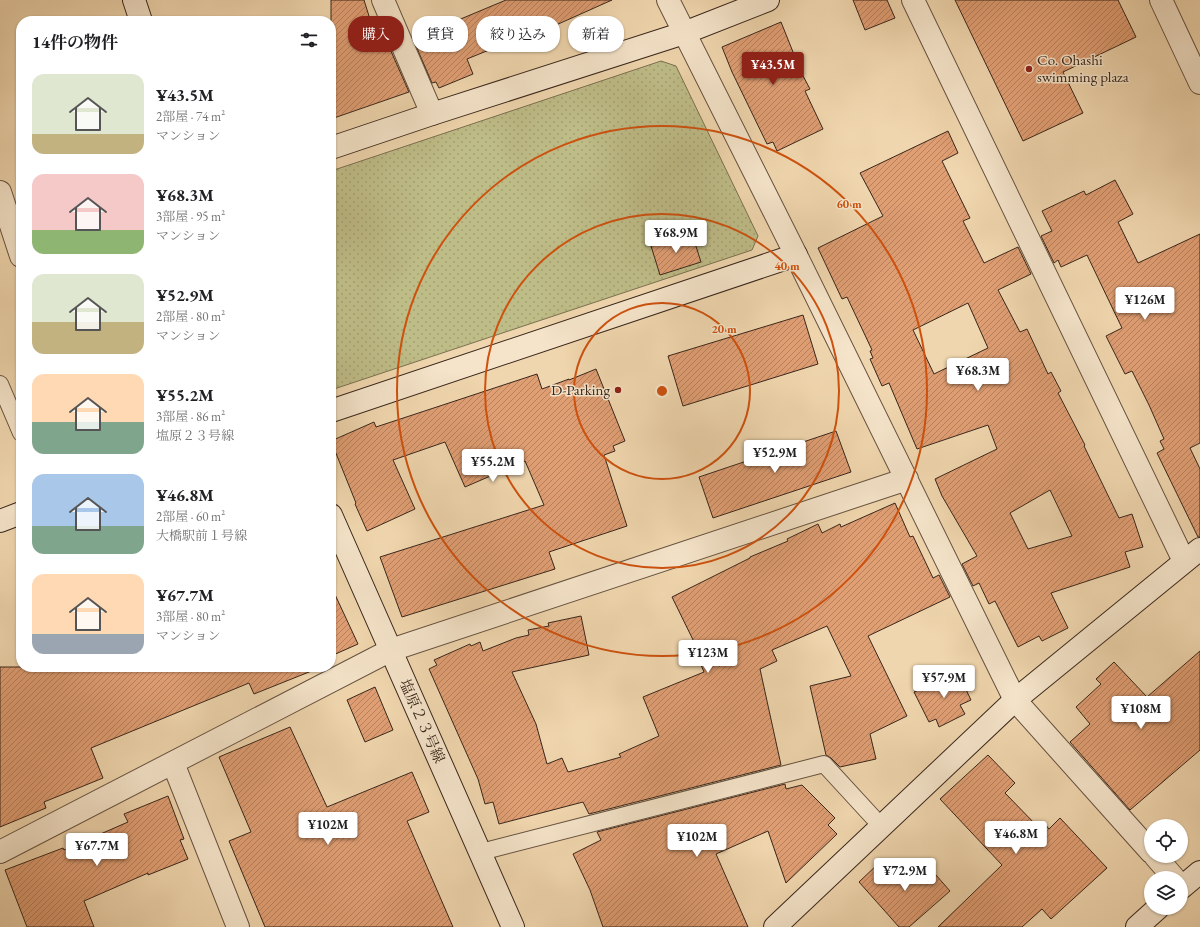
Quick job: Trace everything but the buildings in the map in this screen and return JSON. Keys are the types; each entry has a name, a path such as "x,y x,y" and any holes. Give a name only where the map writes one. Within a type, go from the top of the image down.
{"street":[{"path":"134,0 139,16"},
{"path":"383,0 432,114"},
{"path":"668,0 796,255 1015,700 1144,844"},
{"path":"336,146 684,33 768,0"},
{"path":"775,927 1015,700 1192,555 913,0"},
{"path":"1161,0 1200,82"},
{"path":"0,192 16,241"},
{"path":"336,409 796,255"},
{"path":"0,852 391,650 907,479"},
{"path":"0,521 16,516"},
{"name":"塩原２３号線","path":"336,525 513,927"},
{"path":"173,763 238,927"},
{"path":"1160,863 1168,871"},
{"path":"1188,879 1200,872"},
{"path":"1137,927 1150,915"}],"lane":[{"path":"0,384 16,421"},
{"path":"480,852 824,764 881,826"}],"shaded area":[{"path":"661,61 676,66 758,236 752,250 336,388 336,169"}],"place":[{"name":"Co. Ohashi swimming plaza","path":"1029,69"},
{"name":"D-Parking","path":"618,390"}]}
